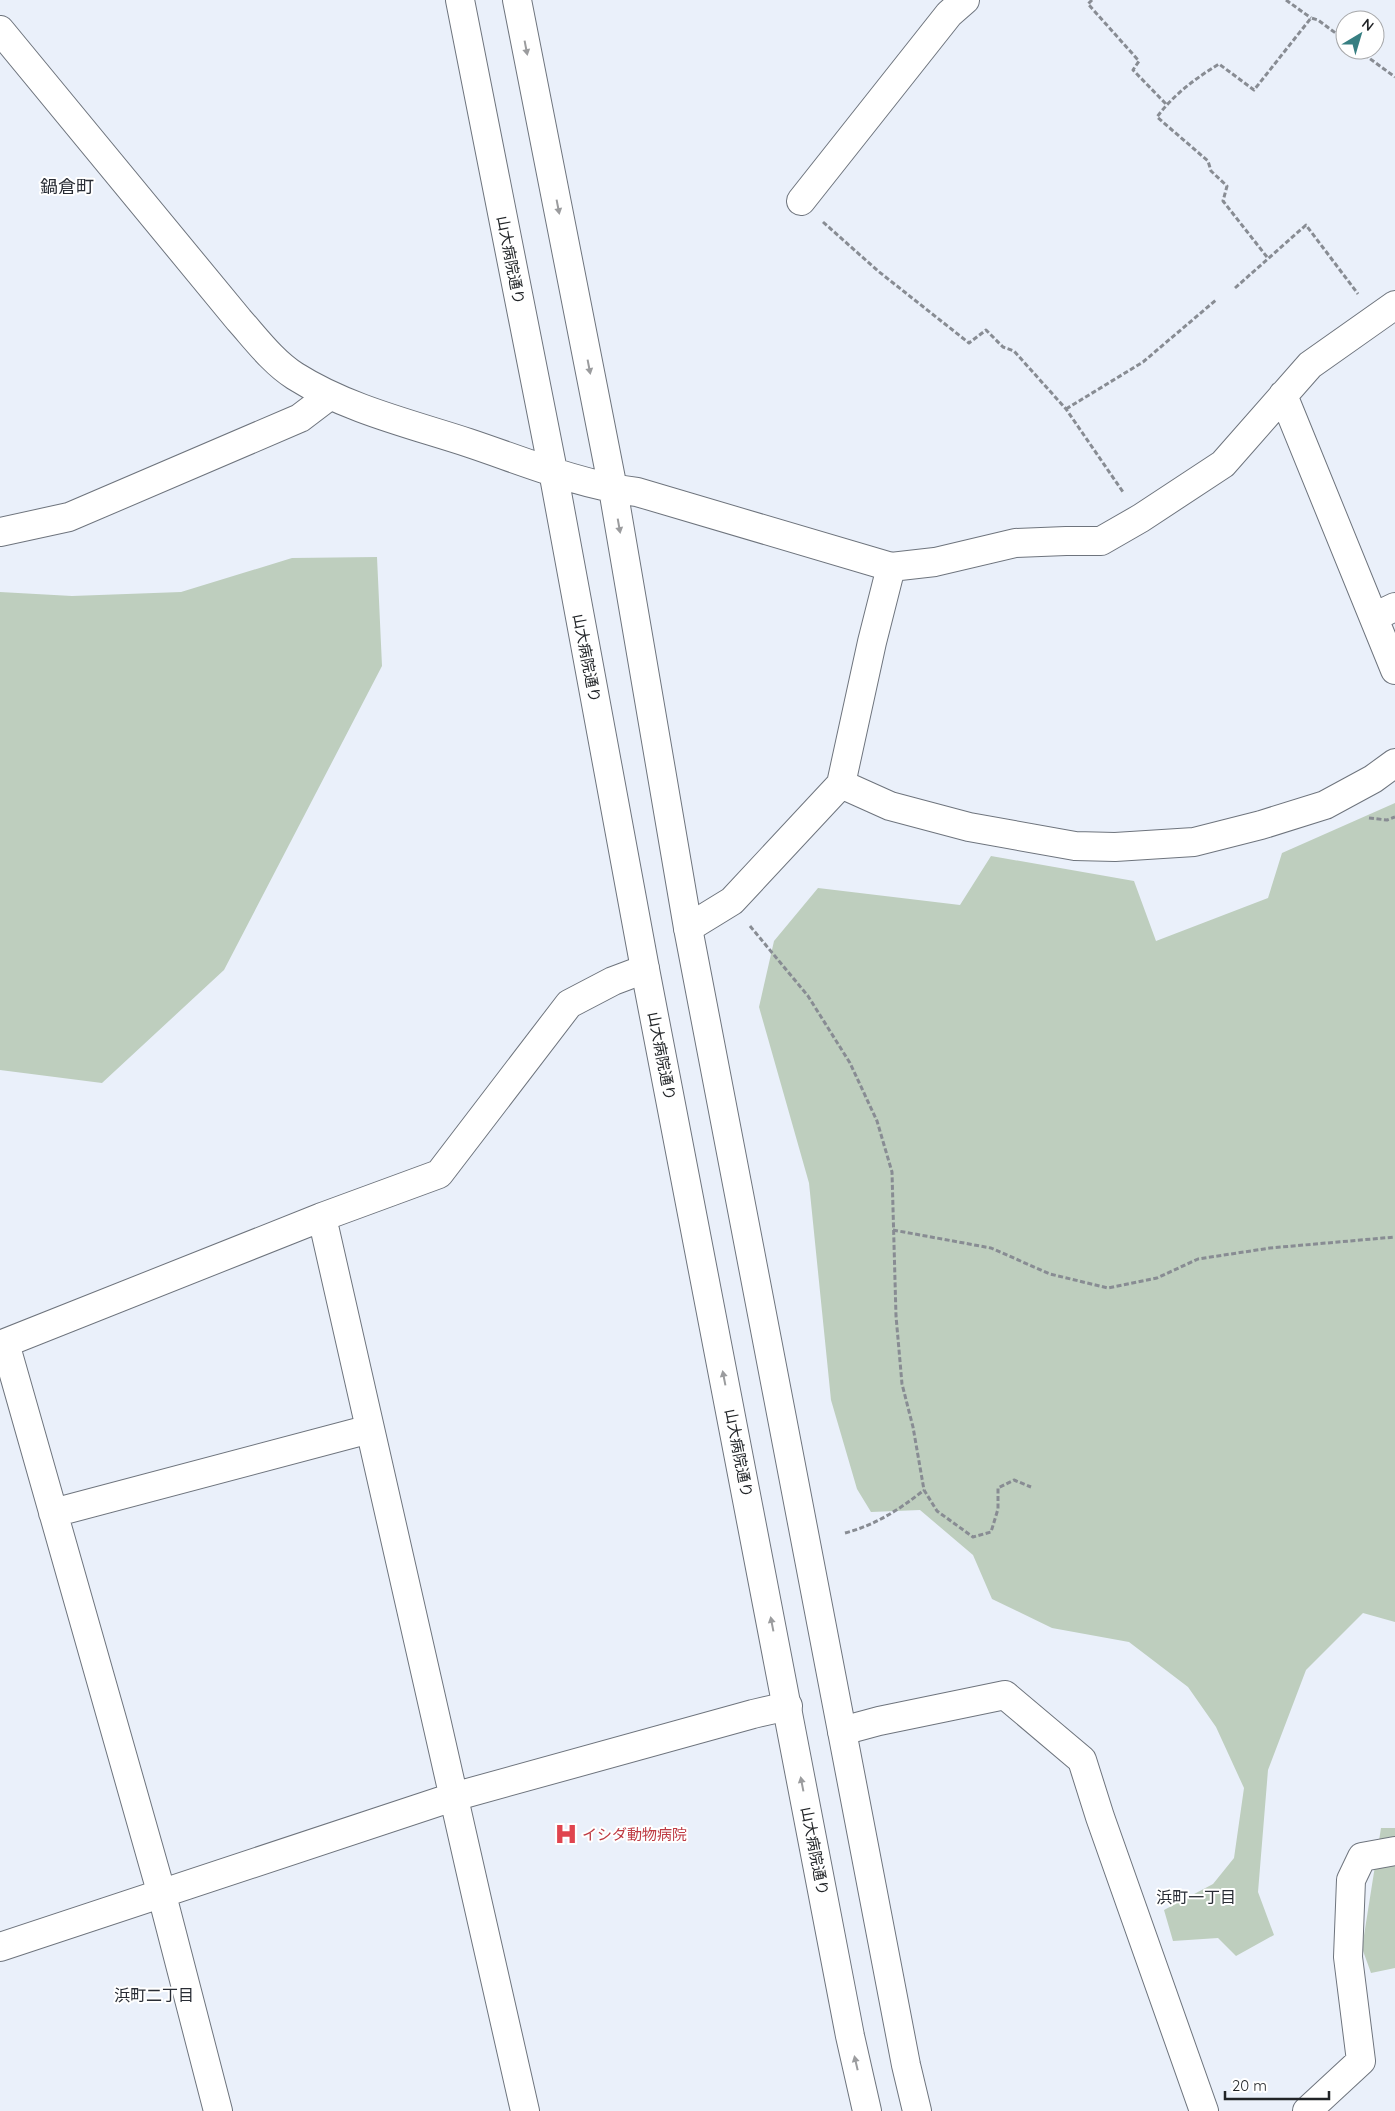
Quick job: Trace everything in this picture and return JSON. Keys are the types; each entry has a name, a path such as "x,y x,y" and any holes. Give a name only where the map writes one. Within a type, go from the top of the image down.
{"street":[{"name":"山大病院通り","path":"460,0 552,471 645,969 850,2036 867,2111"},
{"path":"517,0 613,489 688,928 906,2065 917,2111"},
{"path":"800,202 949,14 965,0"},
{"path":"0,30 239,320 269,353 293,375 329,396 552,471 613,489 637,492 891,568 936,562 1015,543 1066,540 1101,541 1141,518 1222,464 1310,365 1386,311"},
{"path":"1284,395 1384,612 1395,670"},
{"path":"0,531 78,514 300,418 329,396"},
{"path":"688,928 732,901 841,784 872,642 891,568"},
{"path":"841,784 890,806 969,827 1075,846 1115,847 1194,842 1261,825 1325,805 1373,779 1395,763"},
{"path":"218,2111 162,1895 53,1513 2,1344 322,1217 439,1174 569,1004 613,981 645,969"},
{"path":"322,1217 525,2111"},
{"path":"53,1513 370,1429"},
{"path":"842,1731 879,1721 1005,1695 1082,1760 1100,1817 1204,2111"},
{"path":"0,1947 162,1895 453,1797 788,1706"},
{"path":"1307,2111 1361,2061 1348,1957 1351,1880 1362,1857 1395,1851"}],"path":[{"path":"1092,0 1088,4 1139,61 1134,70 1166,104"},
{"path":"1286,0 1310,18 1318,20 1335,33"},
{"path":"1267,257 1223,201 1227,186 1211,171 1208,161 1157,117 1166,104 1202,74 1220,64 1254,90 1310,18"},
{"path":"1372,60 1395,77"},
{"path":"800,202 878,271 968,343 986,330 1003,347 1014,351 1066,409 1141,518"},
{"path":"1235,288 1267,257 1306,225 1386,311"},
{"path":"1066,409 1143,362 1216,300"},
{"path":"732,901 758,936 808,996 850,1063 877,1121 892,1172 896,1316 902,1384 913,1427 924,1490 937,1511 974,1537 991,1532 998,1509 998,1488 1014,1480 1031,1487"},
{"path":"893,1230 991,1248 1050,1274 1108,1288 1157,1278 1198,1259 1270,1248 1395,1237"},
{"path":"845,1533 862,1528 900,1510 924,1490"}],"green space":[{"path":"377,557 382,666 224,970 102,1083 0,1070 0,592 72,596 181,592 292,558"},
{"path":"1395,803 1395,1622 1363,1613 1306,1670 1268,1770 1258,1892 1274,1935 1236,1956 1218,1938 1173,1941 1164,1910 1213,1884 1234,1858 1244,1788 1216,1727 1188,1687 1129,1642 1052,1628 992,1599 973,1555 920,1510 871,1512 857,1489 831,1400 809,1183 759,1007 774,941 818,888 960,905 991,856 1134,881 1156,941 1268,898 1282,853"},
{"path":"1381,1828 1395,1828 1395,1968 1371,1973 1362,1948"}],"place":[{"name":"イシダ動物病院","path":"566,1834"}],"district":[{"name":"鍋倉町","path":"67,186"},
{"name":"浜町一丁目","path":"1196,1897"},
{"name":"浜町二丁目","path":"154,1995"}]}
